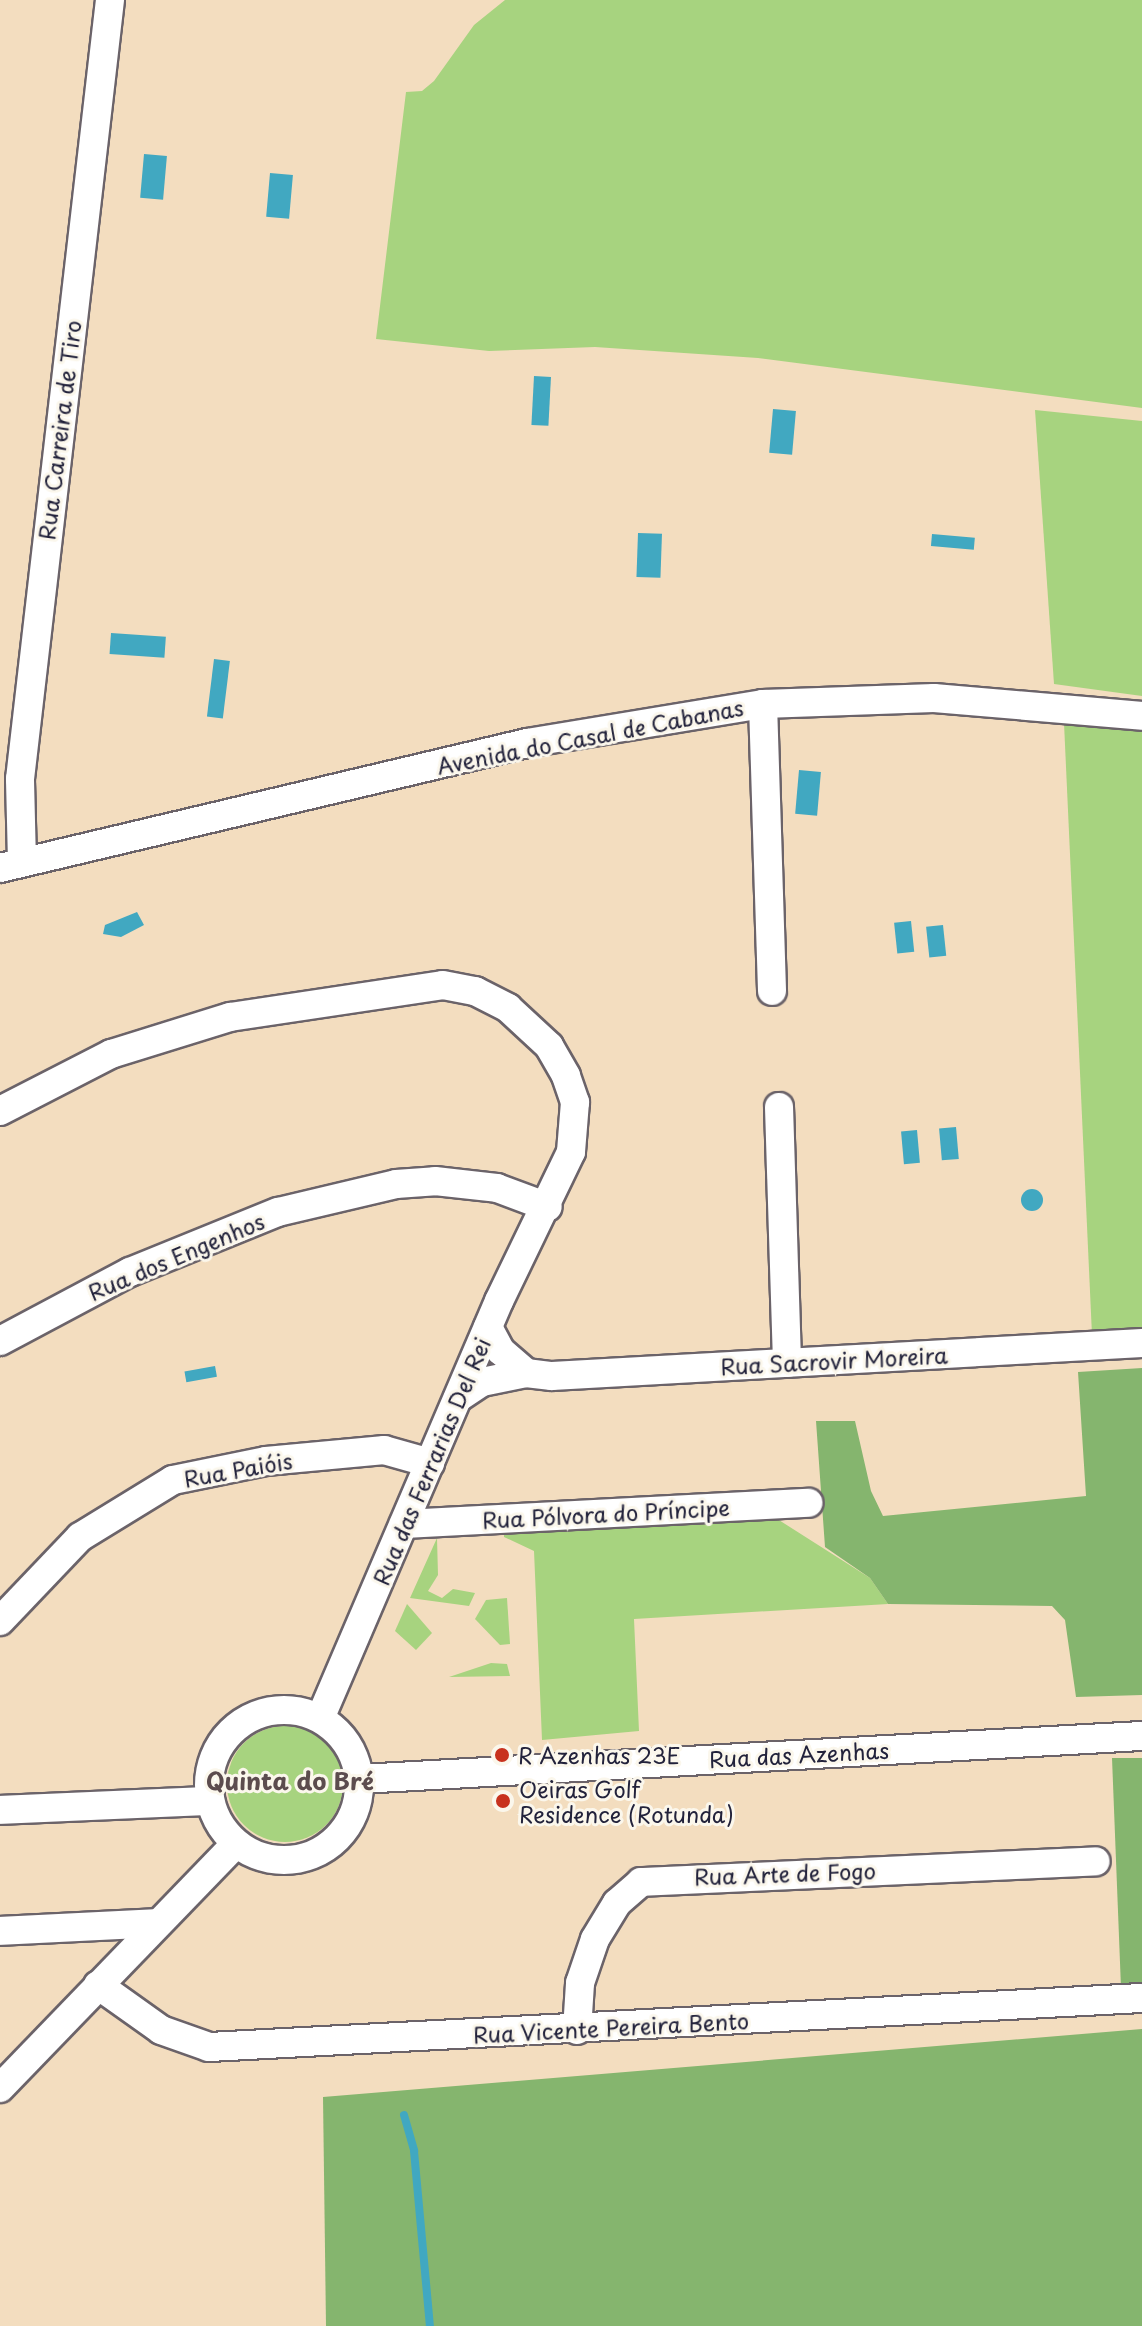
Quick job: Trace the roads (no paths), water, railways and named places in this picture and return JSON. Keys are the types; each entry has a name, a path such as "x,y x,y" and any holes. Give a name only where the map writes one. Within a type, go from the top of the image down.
{"street":[{"name":"Rua Carreira de Tiro","path":"11,865 110,0"},
{"name":"Avenida do Casal de Cabanas","path":"11,865 527,743 763,704 934,698 1142,716"},
{"path":"763,704 772,991"},
{"name":"Rua das Ferrarias Del Rei","path":"0,1111 111,1054 230,1017 443,985 475,991 508,1008 549,1046 566,1076 576,1127 571,1152 548,1207 488,1327 320,1718"},
{"path":"779,1107 787,1363"},
{"name":"Rua dos Engenhos","path":"0,1341 130,1272 278,1212 396,1184 435,1181 497,1188 548,1207"},
{"path":"488,1327 501,1351 526,1373"},
{"name":"Rua Sacrovir Moreira","path":"458,1398 482,1382 526,1373 552,1376 1142,1343"},
{"name":"Rua Paióis","path":"0,1621 80,1537 173,1480 266,1461 384,1450 430,1463"},
{"name":"Rua Pólvora do Príncipe","path":"404,1524 808,1503"},
{"path":"302,1711 320,1718 343,1738 360,1779 352,1819 324,1850 285,1861 265,1859 236,1844 210,1801 212,1764 231,1731 264,1712 302,1711"},
{"name":"Rua das Azenhas","path":"360,1779 1142,1736"},
{"path":"0,1810 210,1801"},
{"path":"0,2088 156,1923 236,1844"},
{"name":"Rua Arte de Fogo","path":"577,2030 580,1983 595,1939 617,1903 641,1882 1096,1861"},
{"path":"0,1931 156,1923"},
{"name":"Rua Vicente Pereira Bento","path":"98,1985 161,2030 209,2047 1142,1998"}],"water":[{"path":"144,154 167,156 163,200 140,198"},
{"path":"270,173 293,175 289,219 266,217"},
{"path":"534,376 551,377 548,426 531,425"},
{"path":"773,409 796,411 792,455 769,453"},
{"path":"638,533 662,534 660,578 636,577"},
{"path":"932,534 975,538 974,550 931,546"},
{"path":"111,633 166,637 164,658 110,654"},
{"path":"214,659 230,661 223,719 207,717"},
{"path":"799,770 821,772 817,816 795,814"},
{"path":"137,912 144,925 121,937 103,934 105,925"},
{"path":"911,921 914,952 897,954 894,923"},
{"path":"943,925 946,956 929,958 926,927"},
{"path":"956,1127 959,1159 942,1160 939,1128"},
{"path":"917,1130 920,1163 904,1164 901,1131"},
{"path":"1028,1189 1036,1189 1043,1200 1036,1211 1028,1211 1021,1204 1021,1196"},
{"path":"215,1366 217,1377 186,1382 184,1371"}],"waterway":[{"path":"404,2115 414,2151 430,2326"}],"place":[{"name":"R Azenhas 23E","path":"502,1755"},
{"name":"Oeiras Golf Residence (Rotunda)","path":"503,1801"}],"district":[{"name":"Quinta do Bré","path":"290,1781"}]}
